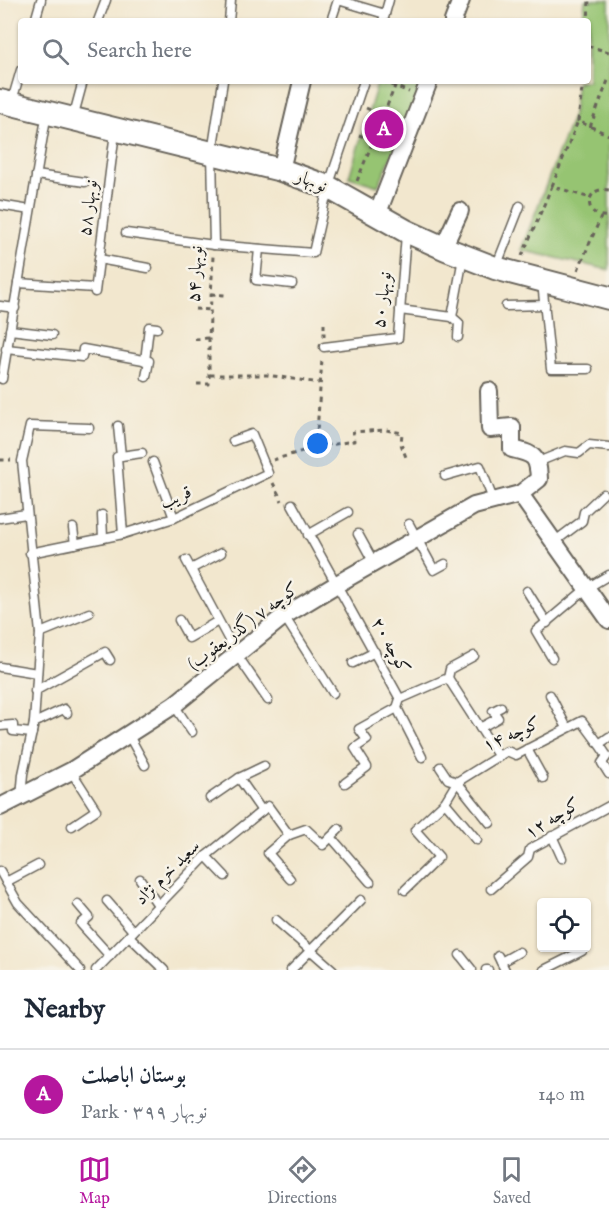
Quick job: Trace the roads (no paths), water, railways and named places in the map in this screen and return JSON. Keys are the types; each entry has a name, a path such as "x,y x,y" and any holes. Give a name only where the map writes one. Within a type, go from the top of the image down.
{"street":[{"path":"454,18 461,0"},
{"path":"281,170 301,84"},
{"path":"377,215 428,84"},
{"name":"نوبهار","path":"6,102 281,170 328,187 406,231 453,251 505,271 609,298"},
{"path":"453,251 460,211"},
{"path":"489,391 490,429 512,428 512,449 530,453 538,462 540,479 520,494 609,620"},
{"name":"کوچه ۷ (گذر یعقوب)","path":"0,807 72,771 174,705 284,616 374,563 412,531 474,506 520,494"}],"lane":[{"path":"36,18 41,0"},
{"path":"99,18 106,0"},
{"path":"229,18 231,0"},
{"path":"332,18 338,0 384,17 389,0"},
{"path":"6,102 18,76"},
{"path":"73,118 82,84"},
{"name":"نوبهار ۵۴","path":"214,245 212,153 223,84"},
{"path":"126,233 214,245 313,253 328,187 349,131 363,84"},
{"path":"1,379 47,112"},
{"name":"نوبهار ۵۸","path":"18,283 95,290 116,128"},
{"path":"36,175 85,182"},
{"path":"0,205 30,210"},
{"path":"505,271 520,206"},
{"name":"نوبهار ۵۰","path":"324,347 398,338 406,231"},
{"path":"259,249 256,280 292,284"},
{"path":"452,317 453,251"},
{"path":"99,259 148,268"},
{"path":"542,281 551,369 588,369"},
{"path":"506,306 545,305"},
{"path":"0,306 15,308"},
{"path":"400,310 452,317 459,323 458,337"},
{"path":"146,378 149,327 157,328"},
{"path":"10,330 52,335"},
{"path":"6,348 82,357 83,349 147,361"},
{"path":"21,798 23,774 34,723 40,633 22,461 30,426 89,428"},
{"path":"118,426 121,456"},
{"name":"قریب","path":"30,553 123,534 174,518 268,473 252,434 233,441"},
{"path":"538,462 566,451 579,453 589,445 609,447"},
{"path":"123,534 117,457 142,453"},
{"path":"153,462 174,518"},
{"path":"446,476 480,466 494,502"},
{"path":"554,542 582,521 584,512 603,494"},
{"name":"کوچه ۲۰","path":"292,504 375,652 422,757"},
{"path":"308,535 348,512"},
{"path":"0,518 26,514"},
{"path":"102,515 103,538"},
{"path":"73,528 75,544"},
{"path":"412,531 434,570 445,564"},
{"path":"358,534 374,563"},
{"path":"191,569 221,553"},
{"path":"186,560 237,655 268,700"},
{"path":"552,658 536,631 587,588 609,573"},
{"path":"527,591 547,622"},
{"path":"40,633 89,613"},
{"path":"284,616 333,693"},
{"path":"178,620 189,638 218,621"},
{"path":"35,691 105,652 110,660"},
{"path":"353,663 375,652"},
{"path":"474,656 450,669 448,678 499,757"},
{"path":"0,667 37,673"},
{"path":"345,783 367,767 355,748 367,740 359,729 399,703 448,678"},
{"path":"550,695 567,728"},
{"path":"174,705 192,732"},
{"path":"480,728 498,718 493,711 501,707"},
{"path":"34,723 64,709 67,713"},
{"name":"کوچه ۱۴","path":"405,890 439,857 415,830 445,802 457,782 507,752 516,755 582,721 599,744"},
{"path":"0,726 13,725 13,731 32,733"},
{"path":"128,734 145,765"},
{"path":"609,737 599,744 607,756 602,763 609,774"},
{"path":"527,749 543,778"},
{"path":"210,798 239,778 264,766"},
{"path":"440,766 448,779 457,782 490,824"},
{"path":"72,771 96,810 72,826"},
{"path":"239,778 290,835"},
{"path":"445,802 477,840"},
{"name":"کوچه ۱۲","path":"491,889 528,856 530,849 609,806"},
{"name":"سعید خرم نژاد","path":"96,970 206,856 265,809"},
{"path":"290,879 268,853 290,835 306,829 323,845 339,829"},
{"path":"552,836 562,858"},
{"path":"331,837 370,882"},
{"path":"206,856 225,876"},
{"path":"6,882 38,865"},
{"path":"0,871 18,903 80,970"},
{"path":"141,879 158,905"},
{"path":"291,970 362,900"},
{"path":"107,901 131,934 164,970"},
{"path":"78,904 89,917 81,924 110,956"},
{"path":"276,920 333,970"},
{"path":"501,963 519,952"},
{"path":"544,970 580,952"},
{"path":"460,955 472,970"}],"place":[{"name":"بوستان اباصلت","path":"384,129"}]}
